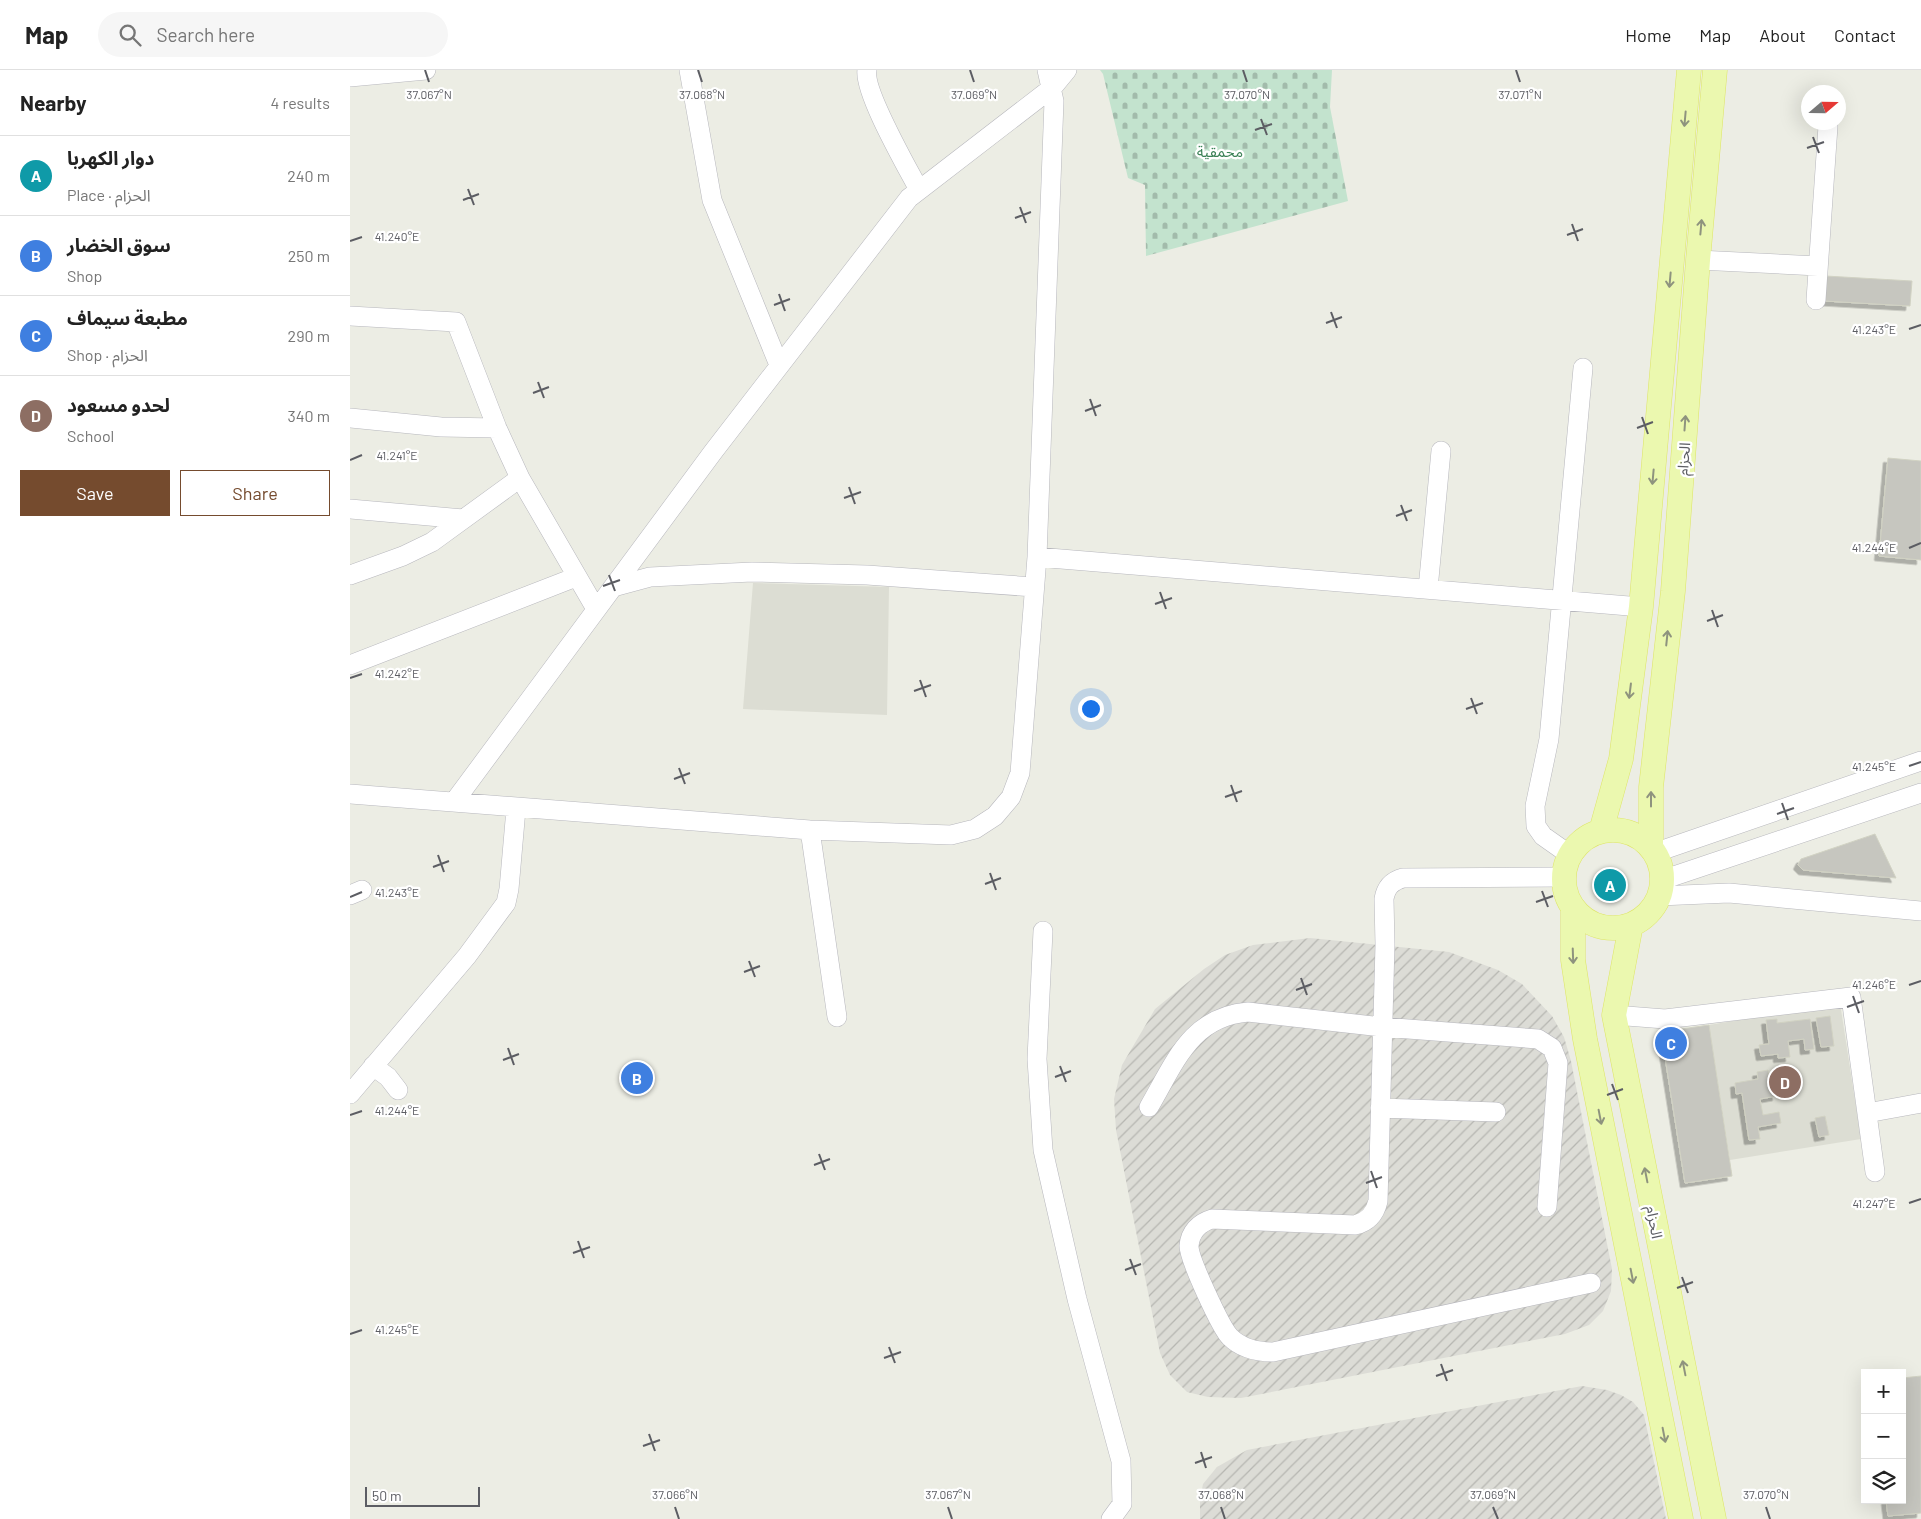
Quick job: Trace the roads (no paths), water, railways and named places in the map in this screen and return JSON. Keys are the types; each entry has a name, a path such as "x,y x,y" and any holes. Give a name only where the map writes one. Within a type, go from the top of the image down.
{"main road":[{"name":"الحزام","path":"1601,831 1622,759 1642,598 1689,70"},
{"name":"الحزام","path":"1653,850 1651,787 1672,591 1715,70"},
{"path":"1642,598 1672,591"},
{"path":"1615,830 1628,832 1641,838 1653,850 1660,866 1660,888 1648,914 1631,924 1615,928 1599,926 1585,919 1574,908 1566,893 1567,866 1588,836 1601,831 1615,830"},
{"path":"1574,908 1573,960 1585,1039 1681,1519"},
{"name":"الحزام","path":"1631,924 1614,1015 1714,1519"}],"street":[{"path":"350,77 426,70"},
{"path":"689,70 712,200 779,365"},
{"path":"867,70 866,76 876,106 919,190"},
{"path":"454,802 779,365 903,206 919,190 1050,79 1067,70"},
{"path":"350,794 516,809 810,830 950,835 969,831 986,823 1004,807 1020,773 1037,557 1054,101 1050,79"},
{"path":"1816,300 1828,130"},
{"path":"1698,260 1818,266"},
{"path":"350,316 456,322 497,428 520,478 596,610"},
{"path":"1567,866 1536,826 1535,817 1549,739 1583,368"},
{"path":"350,418 440,427 497,428"},
{"path":"1428,589 1442,451"},
{"path":"350,575 420,548 520,478"},
{"path":"350,510 463,519"},
{"path":"1037,557 1562,600 1642,598"},
{"path":"613,587 650,577 752,572 867,575 1034,587"},
{"path":"350,665 576,577"},
{"path":"1653,850 1921,761"},
{"path":"1660,888 1921,793"},
{"path":"350,1094 467,956 506,903 516,809"},
{"path":"810,830 837,1018"},
{"path":"1567,866 1404,878 1392,882 1385,893 1384,899 1378,1201 1373,1214 1362,1223 1348,1225 1212,1218 1198,1226 1193,1233 1189,1248 1221,1324 1230,1337 1242,1346 1257,1352 1273,1352 1591,1283"},
{"path":"1660,888 1921,911"},
{"path":"350,890 362,890 350,895"},
{"path":"1043,931 1037,1059 1044,1150 1077,1299 1121,1461 1122,1504 1111,1519"},
{"path":"1614,1015 1665,1019 1851,997 1875,1172"},
{"path":"1150,1107 1187,1043 1202,1028 1220,1017 1248,1012 1382,1027 1538,1039 1552,1048 1558,1063 1547,1207"},
{"path":"373,1066 388,1077 398,1090"},
{"path":"1867,1113 1921,1103"},
{"path":"1380,1108 1496,1112"}],"place":[{"name":"دوار الكهربا","path":"1610,885"},
{"name":"مطبعة سيماف","path":"1671,1043"},
{"name":"سوق الخضار","path":"637,1078"},
{"name":"لحدو مسعود","path":"1785,1082"}],"park label":[{"name":"محمقية","path":"1220,151"}]}
